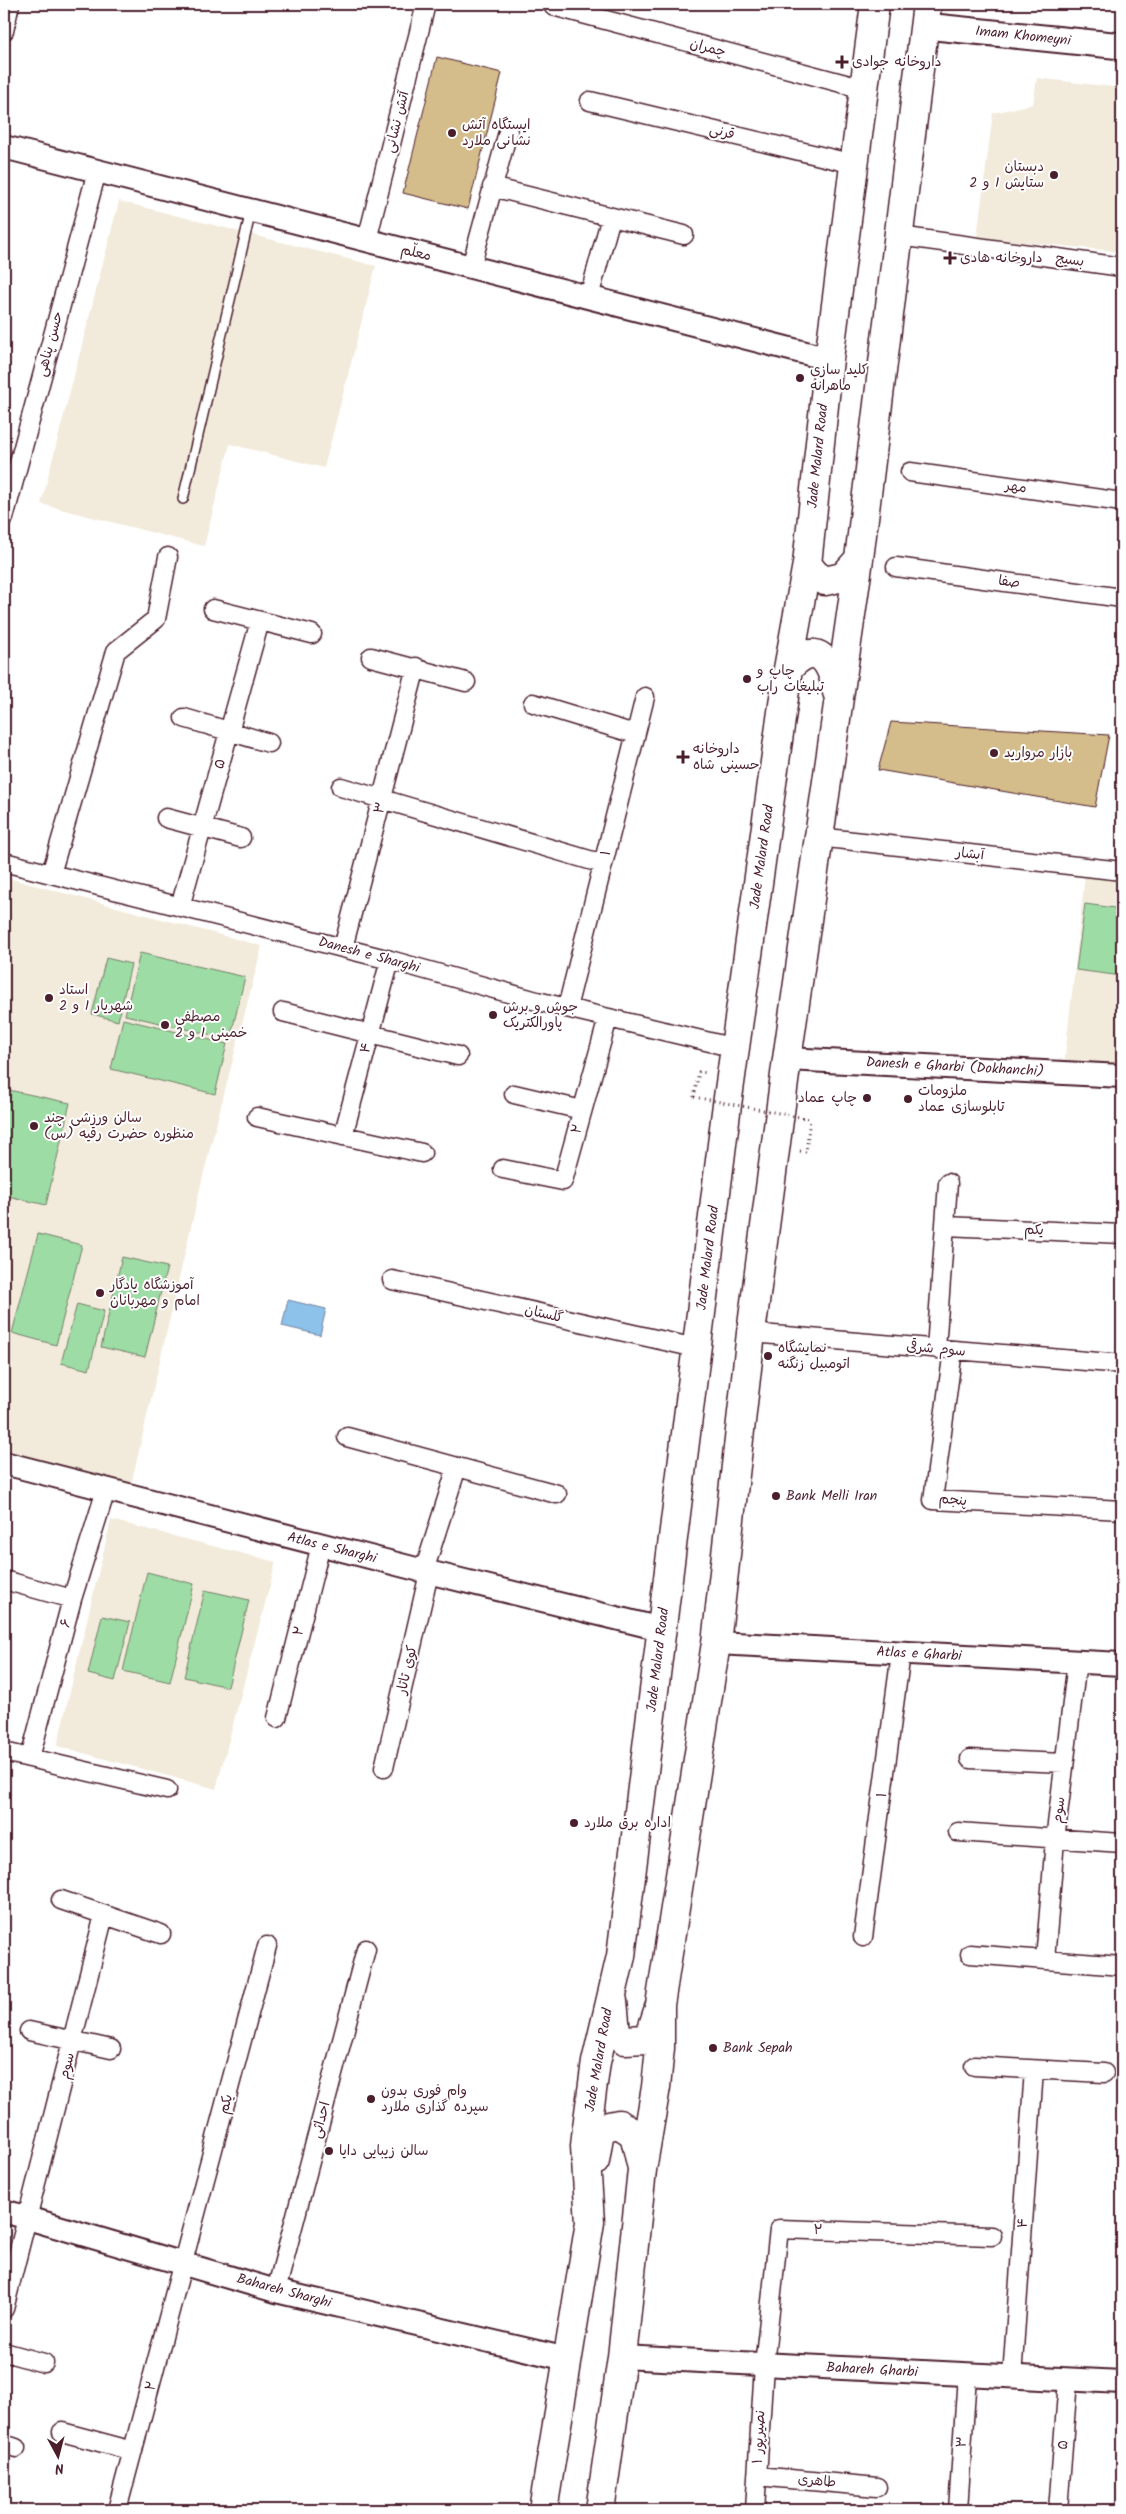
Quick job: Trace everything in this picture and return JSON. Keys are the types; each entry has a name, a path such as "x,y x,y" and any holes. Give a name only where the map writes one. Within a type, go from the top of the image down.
{"main road":[{"name":"Jade Malard Road","path":"543,2510 590,2222 585,2146 587,2127 596,2062 620,1956 735,1048 788,669 807,564 829,359 875,4"},
{"name":"Imam Khomeyni","path":"926,15 1122,46"},
{"path":"600,2510 622,2357 642,2170 656,2087 660,2048 660,2005 716,1643 751,1333 787,1059 859,559 926,15"},
{"path":"807,564 815,574 825,581 844,577 859,559"},
{"path":"788,669 799,657 811,654 823,656 834,675 838,696"},
{"path":"611,1992 616,2032 625,2040 646,2039 652,2029 660,2005"},
{"path":"589,2185 597,2156 599,2136 604,2127 619,2124 634,2134 642,2170"}],"street":[{"path":"4,31 10,4"},
{"name":"آتش نشانی","path":"367,240 426,4"},
{"name":"چمران","path":"553,6 864,89"},
{"name":"قرنی","path":"590,100 854,164"},
{"path":"471,267 508,132"},
{"name":"معلّم","path":"4,147 829,359"},
{"name":"حسن پناهی","path":"4,518 97,171"},
{"path":"492,187 684,235"},
{"path":"589,297 611,217"},
{"name":"بسیج","path":"899,236 1122,266"},
{"name":"مهر","path":"910,472 1122,502"},
{"path":"51,874 116,651 156,619 168,557"},
{"name":"صفا","path":"896,567 1122,598"},
{"path":"213,609 312,634"},
{"name":"۵","path":"180,907 260,621"},
{"path":"371,657 416,667 466,682"},
{"name":"۳","path":"343,948 416,667"},
{"name":"۱","path":"567,1008 645,697"},
{"path":"533,703 636,734"},
{"path":"184,718 269,743"},
{"path":"341,787 492,833 603,864"},
{"path":"166,818 241,838"},
{"name":"آبشار","path":"818,837 1122,871"},
{"name":"Danesh e Sharghi","path":"4,862 390,960 567,1008 735,1048"},
{"name":"۴","path":"343,1136 390,960"},
{"path":"283,1012 458,1056"},
{"name":"۲","path":"503,1169 563,1181 608,1018"},
{"name":"Danesh e Gharbi (Dokhanchi)","path":"787,1059 1122,1076"},
{"path":"514,1094 582,1110"},
{"path":"257,1117 422,1153"},
{"path":"945,1349 945,1226 948,1183"},
{"name":"یکم","path":"945,1226 1122,1234"},
{"name":"گلستان","path":"392,1280 696,1348"},
{"name":"سوم شرقی","path":"751,1333 1122,1364"},
{"name":"پنجم","path":"945,1349 932,1500 1122,1510"},
{"path":"346,1436 557,1494"},
{"name":"Atlas e Sharghi","path":"4,1463 427,1572 661,1629"},
{"name":"کوی تاتار","path":"384,1768 427,1572 457,1467"},
{"name":"۶","path":"30,1758 72,1598 106,1490"},
{"name":"۲","path":"277,1718 321,1545"},
{"path":"4,1580 72,1598"},
{"name":"Atlas e Gharbi","path":"716,1643 1122,1664"},
{"name":"۱","path":"863,1938 901,1653"},
{"name":"سوم","path":"1045,1960 1055,1840 1077,1662"},
{"path":"4,1752 167,1790"},
{"path":"970,1759 1064,1763"},
{"path":"958,1832 1122,1843"},
{"path":"61,1900 161,1934"},
{"name":"سوم","path":"28,2218 104,1915"},
{"name":"یکم","path":"185,2262 267,1946"},
{"name":"احداثی","path":"276,2291 366,1949"},
{"path":"970,1954 1122,1966"},
{"path":"29,2031 111,2049"},
{"path":"974,2066 1104,2073"},
{"name":"۴","path":"1012,2377 1034,2070"},
{"name":"Bahareh Sharghi","path":"4,2211 185,2262 276,2291 567,2359"},
{"path":"4,2309 28,2218"},
{"name":"۲","path":"764,2365 780,2229 992,2236"},
{"name":"۲","path":"117,2510 185,2262"},
{"path":"4,2352 44,2363"},
{"name":"Bahareh Gharbi","path":"622,2357 1122,2382"},
{"name":"نصیرپور ۱","path":"755,2510 764,2365"},
{"name":"۳","path":"958,2510 967,2375"},
{"name":"۵","path":"1058,2510 1068,2380"},
{"path":"62,2432 133,2451"},
{"name":"طاهری","path":"757,2476 877,2487"}],"lane":[{"path":"183,499 251,210"}],"path":[{"path":"699,1072 694,1097 810,1119 806,1152"}],"shaded area":[{"name":"دبستان ستایش 1 و 2","path":"1037,78 1122,88 1122,252 977,237 993,113 1033,104"},
{"path":"119,201 376,266 324,468 230,444 204,546 41,504"},
{"path":"1086,867 1122,871 1122,1067 1064,1065"},
{"path":"4,877 262,946 202,1180 131,1485 4,1453 4,1195 46,1205 70,1104 4,1089"},
{"path":"111,1520 276,1562 216,1789 57,1746"}],"green space":[{"path":"1085,904 1122,909 1122,976 1076,970"},
{"path":"140,953 245,977 230,1039 125,1015"},
{"path":"106,958 131,964 118,1021 92,1014"},
{"path":"123,1019 227,1044 215,1094 111,1069"},
{"name":"سالن ورزشی چند منظوره حضرت رقیه (س)","path":"4,1089 70,1103 46,1205 4,1195"},
{"path":"38,1234 82,1245 56,1345 12,1333"},
{"path":"122,1257 167,1267 145,1357 101,1347"},
{"path":"77,1304 104,1311 89,1370 61,1363"},
{"path":"147,1572 194,1584 170,1682 123,1671"},
{"path":"205,1590 249,1600 228,1687 184,1677"},
{"path":"102,1616 130,1622 115,1681 88,1674"}],"water":[{"path":"288,1300 326,1309 320,1335 282,1326"}],"building":[{"name":"ایستگاه آتش نشانی ملارد","path":"437,57 502,73 468,209 403,193"},
{"name":"بازار مروارید","path":"891,722 1109,735 1095,807 878,770"}],"place":[{"name":"داروخانه جوادی","path":"842,62"},
{"name":"ایستگاه آتش نشانی ملارد","path":"452,133"},
{"name":"دبستان ستایش 1 و 2","path":"1054,175"},
{"name":"داروخانه هادی","path":"950,258"},
{"name":"کلید سازی ماهرانه","path":"800,378"},
{"name":"چاپ و تبلیغات راب","path":"747,679"},
{"name":"بازار مروارید","path":"994,753"},
{"name":"داروخانه حسینی شاه","path":"683,757"},
{"name":"استاد شهریار 1 و 2","path":"49,998"},
{"name":"جوش و برش پاورالکتریک","path":"493,1015"},
{"name":"مصطفی خمینی 1 و 2","path":"165,1025"},
{"name":"چاپ عماد","path":"867,1098"},
{"name":"ملزومات تابلوسازی عماد","path":"908,1099"},
{"name":"سالن ورزشی چند منظوره حضرت رقیه (س)","path":"34,1126"},
{"name":"آموزشگاه یادگار امام و مهربانان","path":"100,1293"},
{"name":"نمایشگاه اتومبیل زنگنه","path":"768,1356"},
{"name":"Bank Melli Iran","path":"776,1496"},
{"name":"اداره برق ملارد","path":"574,1823"},
{"name":"Bank Sepah","path":"713,2048"},
{"name":"وام فوری بدون سپرده گذاری ملارد","path":"371,2099"},
{"name":"سالن زیبایی دایا","path":"329,2151"}]}
